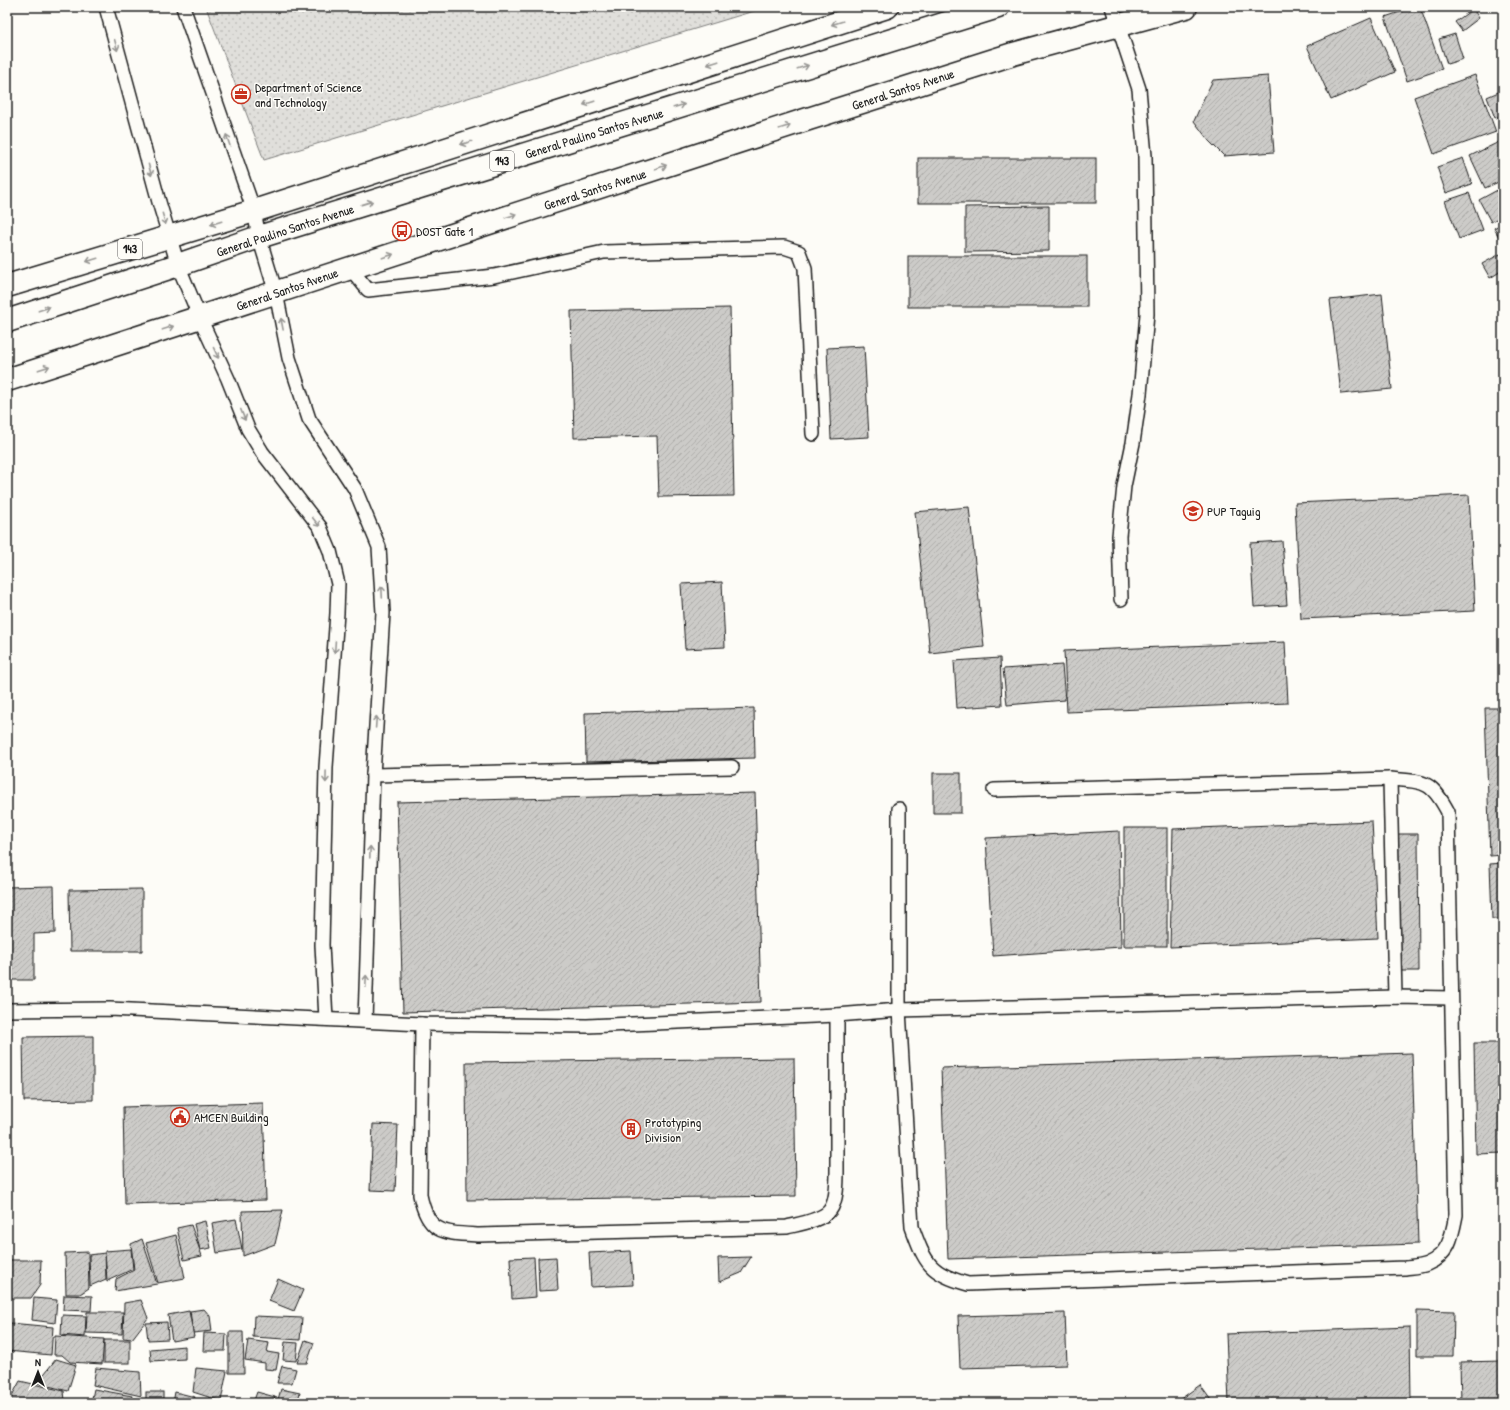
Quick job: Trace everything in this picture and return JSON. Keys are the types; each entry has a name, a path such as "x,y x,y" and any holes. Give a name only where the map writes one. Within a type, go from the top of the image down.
{"main road":[{"name":"General Paulino Santos Avenue","path":"7,286 254,211 887,7"},
{"name":"General Paulino Santos Avenue","path":"7,321 260,237 998,7"},
{"name":"General Santos Avenue","path":"7,380 1006,57 1115,16 1186,7"}],"lane":[{"path":"106,7 178,265 252,434 262,452 320,528 330,551 338,584 326,767 322,944 326,1019"},
{"path":"183,7 254,211 276,293 289,358 309,419 355,489 379,547 383,613 373,775 365,1020"},
{"path":"1115,16 1139,89 1145,156 1147,314 1140,394 1133,443 1124,486 1118,536 1121,599"},
{"path":"350,268 368,290 494,276 604,252 784,246 799,252 805,268 813,434"},
{"path":"373,775 732,767"},
{"path":"899,810 899,1010 912,1227 920,1250 931,1267 948,1279 968,1284 1405,1268 1427,1264 1443,1254 1452,1236 1456,1215 1448,812 1440,797 1429,785 1414,781 1390,779 994,790"},
{"path":"1390,779 1395,997"},
{"path":"7,1010 110,1009 365,1020 422,1024 587,1026 899,1010 1395,997 1451,998"},
{"path":"422,1024 420,1195 423,1210 428,1220 437,1228 454,1234 479,1235 787,1227 813,1221 830,1211 836,1193 838,1171 836,1014"}],"shaded area":[{"path":"206,7 767,7 264,160"}],"building":[{"path":"1415,7 1420,7 1442,69 1407,81 1385,17"},
{"path":"1473,9 1479,18 1462,31 1455,22"},
{"path":"1371,18 1395,72 1331,100 1307,46"},
{"path":"1455,34 1463,59 1447,64 1439,39"},
{"path":"1475,75 1496,132 1434,154 1414,97"},
{"path":"1268,76 1274,152 1224,156 1209,141 1194,121 1213,80"},
{"path":"1503,90 1503,115 1495,118 1487,97"},
{"path":"1501,141 1503,145 1503,180 1485,188 1470,156"},
{"path":"918,158 1096,158 1096,203 918,203"},
{"path":"1463,158 1472,184 1446,193 1437,167"},
{"path":"1503,187 1503,215 1491,222 1479,200"},
{"path":"1469,193 1483,230 1459,239 1445,201"},
{"path":"1049,206 1049,251 965,252 965,207"},
{"path":"1503,223 1503,245 1494,228"},
{"path":"1500,254 1503,259 1503,270 1490,278 1482,264"},
{"path":"908,256 1087,256 1087,307 908,307"},
{"path":"1382,294 1392,389 1341,394 1330,300"},
{"path":"730,308 734,496 659,497 657,436 574,438 571,311"},
{"path":"864,346 869,437 831,439 827,348"},
{"path":"1469,495 1475,611 1301,619 1295,503"},
{"path":"969,507 984,647 930,653 915,512"},
{"path":"1282,541 1287,605 1254,607 1250,543"},
{"path":"722,582 725,647 685,649 681,584"},
{"path":"1285,642 1288,703 1067,712 1064,651"},
{"path":"1000,658 1002,705 957,708 954,661"},
{"path":"1062,665 1065,700 1007,705 1003,669"},
{"path":"754,708 755,758 586,762 585,713"},
{"path":"1485,708 1503,708 1503,855 1490,856"},
{"path":"933,773 961,773 961,813 933,813"},
{"path":"755,793 761,1002 403,1012 397,802"},
{"path":"1372,821 1378,938 1170,947 1173,829"},
{"path":"1124,828 1167,828 1167,946 1124,946"},
{"path":"1119,831 1121,947 993,956 986,838"},
{"path":"1395,834 1418,834 1419,971 1396,971"},
{"path":"1503,863 1503,919 1492,919 1490,864"},
{"path":"54,886 55,933 34,934 34,980 7,980 7,887"},
{"path":"142,889 142,951 70,951 69,890"},
{"path":"93,1036 93,1100 24,1101 23,1037"},
{"path":"1474,1043 1503,1043 1503,1153 1476,1154"},
{"path":"1412,1053 1418,1244 948,1259 941,1068"},
{"name":"Prototyping Division","path":"794,1058 796,1196 467,1200 466,1062"},
{"path":"263,1103 266,1200 125,1204 123,1107"},
{"path":"373,1124 398,1125 395,1191 370,1190"},
{"path":"283,1210 275,1244 243,1256 242,1211"},
{"path":"236,1219 242,1249 217,1253 212,1223"},
{"path":"205,1221 211,1248 200,1250 194,1224"},
{"path":"191,1225 202,1256 184,1260 177,1228"},
{"path":"176,1235 185,1278 158,1283 146,1243"},
{"path":"142,1239 157,1284 115,1291 116,1279 134,1270 131,1244"},
{"path":"131,1249 133,1269 107,1281 105,1251"},
{"path":"631,1251 633,1285 591,1287 589,1253"},
{"path":"88,1252 89,1288 80,1294 66,1294 65,1253"},
{"path":"105,1253 106,1279 90,1286 89,1255"},
{"path":"534,1257 536,1297 512,1299 510,1258"},
{"path":"556,1257 558,1290 539,1291 538,1258"},
{"path":"751,1257 741,1273 719,1282 718,1258"},
{"path":"7,1260 41,1260 40,1285 31,1298 7,1298"},
{"path":"278,1279 303,1290 294,1311 269,1301"},
{"path":"64,1295 92,1296 91,1311 63,1310"},
{"path":"34,1298 57,1300 55,1323 32,1320"},
{"path":"141,1300 148,1318 132,1339 123,1338 124,1303"},
{"path":"9,1306 7,1324 7,1307"},
{"path":"204,1309 210,1316 212,1331 193,1333 190,1311"},
{"path":"1417,1310 1454,1311 1453,1356 1417,1356"},
{"path":"189,1311 194,1337 172,1341 168,1315"},
{"path":"87,1312 123,1312 122,1334 86,1333"},
{"path":"1065,1313 1067,1365 960,1368 958,1316"},
{"path":"62,1315 86,1316 85,1337 61,1335"},
{"path":"254,1316 302,1318 300,1340 253,1337"},
{"path":"167,1322 168,1339 148,1340 146,1323"},
{"path":"10,1323 53,1327 51,1355 7,1351"},
{"path":"1410,1327 1411,1403 1229,1403 1226,1334"},
{"path":"229,1332 243,1332 244,1373 229,1373"},
{"path":"204,1333 226,1334 225,1351 203,1351"},
{"path":"55,1336 104,1339 102,1364 70,1362 62,1355 54,1355"},
{"path":"104,1340 130,1340 130,1363 104,1363"},
{"path":"248,1340 269,1343 267,1352 279,1354 276,1370 265,1369 265,1363 245,1360"},
{"path":"305,1340 314,1343 307,1363 297,1363"},
{"path":"285,1342 298,1343 296,1361 283,1360"},
{"path":"185,1346 185,1359 151,1361 150,1349"},
{"path":"56,1359 76,1365 68,1391 37,1383"},
{"path":"1503,1361 1503,1403 1461,1403 1460,1362"},
{"path":"282,1366 296,1369 292,1383 277,1383"},
{"path":"96,1368 140,1372 141,1396 93,1385"},
{"path":"196,1368 227,1371 221,1401 193,1392"},
{"path":"20,1381 64,1391 65,1401 63,1403 8,1403"},
{"path":"1200,1385 1213,1403 1175,1403"},
{"path":"94,1389 132,1396 130,1403 91,1403"},
{"path":"281,1389 300,1393 297,1403 277,1403"},
{"path":"146,1392 163,1392 163,1403 146,1403"},
{"path":"175,1392 195,1397 193,1403 173,1403"},
{"path":"257,1392 275,1397 273,1403 253,1403"},
{"path":"1081,1399 1083,1403 1073,1403"}],"place":[{"name":"Department of Science and Technology","path":"241,94"},
{"name":"DOST Gate 1","path":"402,231"},
{"name":"PUP Taguig","path":"1193,511"},
{"name":"AMCEN Building","path":"180,1117"},
{"name":"Prototyping Division","path":"631,1129"}]}
